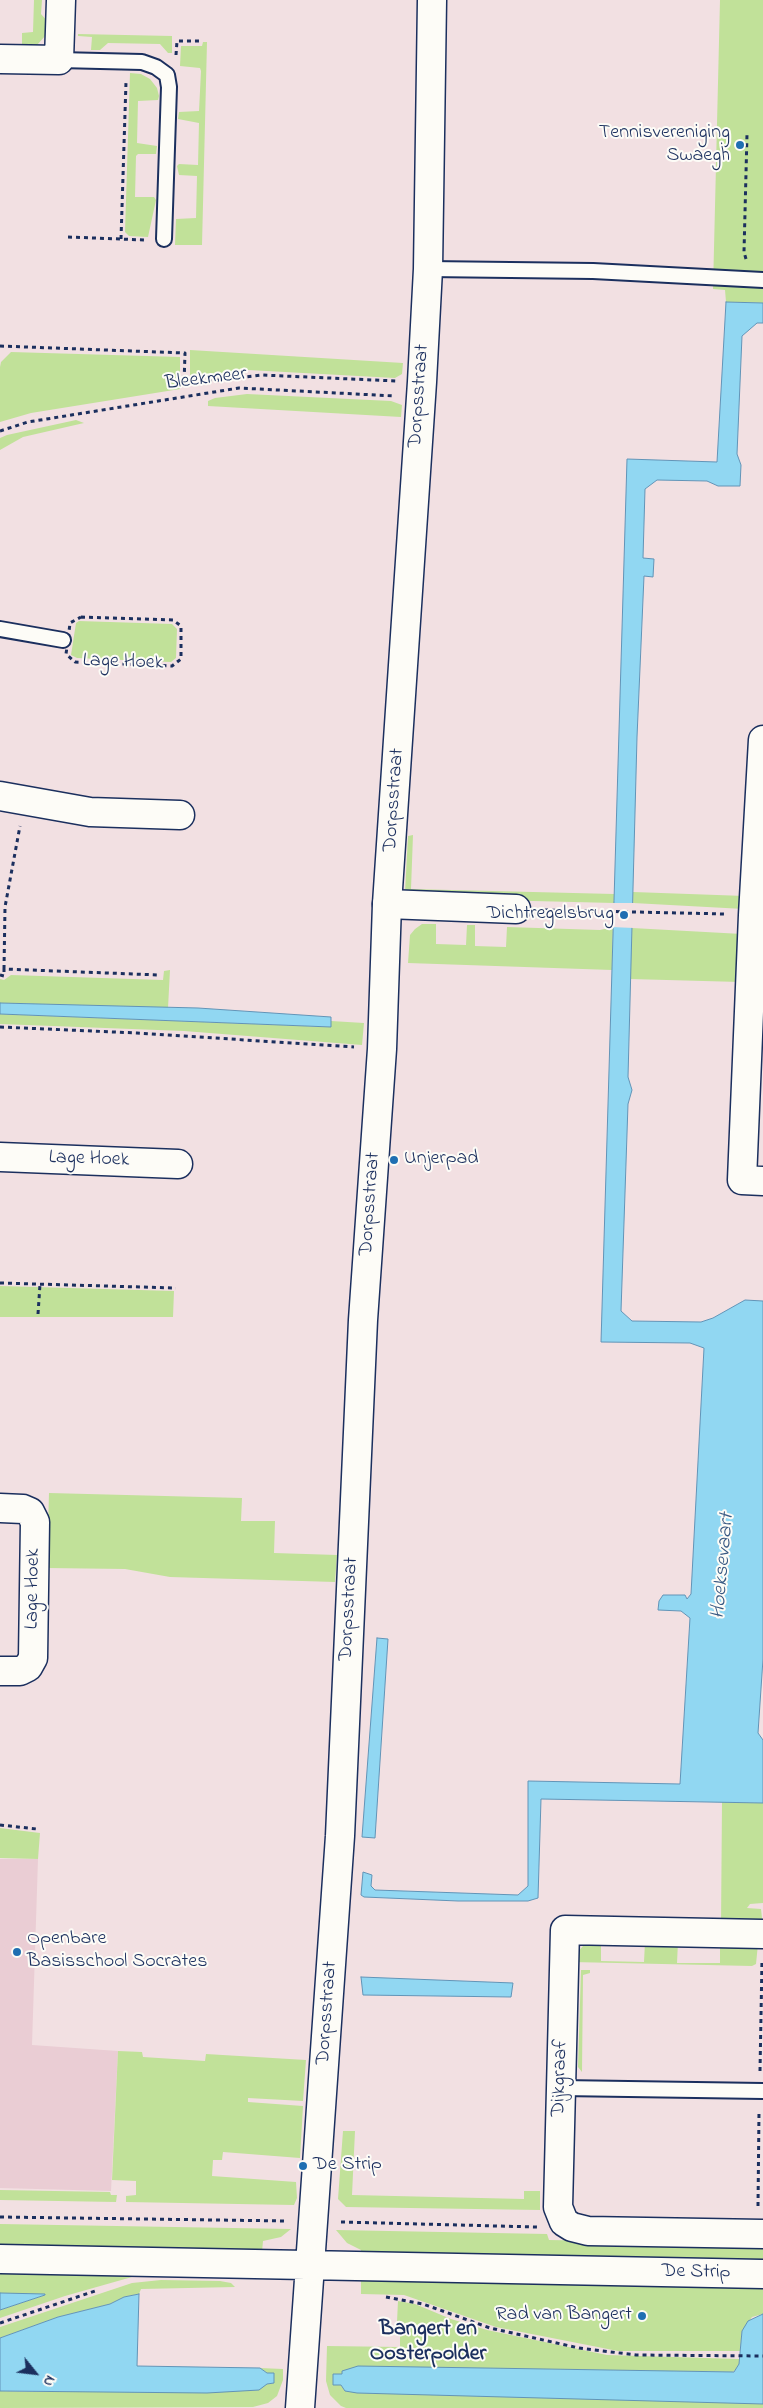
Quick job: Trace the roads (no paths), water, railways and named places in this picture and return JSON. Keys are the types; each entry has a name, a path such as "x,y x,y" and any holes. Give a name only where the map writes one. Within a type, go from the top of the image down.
{"street":[{"path":"0,59 59,60 61,0"},
{"name":"Dorpsstraat","path":"300,2408 340,1836 363,1320 382,1049 387,904 410,584 428,269 432,0"},
{"path":"763,742 753,914 755,1047 742,1180 763,1181"},
{"path":"12,798 90,812 180,816"},
{"path":"387,904 516,909"},
{"name":"Lage Hoek","path":"0,1157 178,1164"},
{"name":"Lage Hoek","path":"0,1508 23,1509 30,1512 35,1522 33,1658 28,1667 20,1671 0,1671"},
{"name":"Dijkgraaf","path":"763,1934 565,1930 558,2207 564,2222 572,2227 588,2231 763,2234"},
{"name":"De Strip","path":"0,2259 763,2274"}],"lane":[{"path":"59,60 142,62 167,75 169,87 164,239"},
{"path":"428,269 593,271 763,280"},
{"path":"0,629 65,640"},
{"path":"561,2088 763,2091"}],"water":[{"name":"Hoeksevaart","path":"726,302 763,303 763,323 757,323 742,336 737,454 741,465 740,486 718,486 707,481 657,480 645,489 643,558 654,559 653,577 644,576 637,737 628,1077 632,1090 628,1104 621,1311 632,1321 701,1322 713,1318 745,1300 763,1301 763,1659 758,1733 763,1740 763,1803 541,1799 538,1898 528,1901 458,1901 364,1897 361,1895 363,1872 372,1875 371,1886 375,1890 518,1895 528,1886 528,1781 680,1784 690,1618 681,1611 658,1610 659,1601 663,1595 685,1595 687,1599 691,1594 704,1348 690,1343 601,1342 627,459 717,462"},
{"path":"0,1003 198,1008 331,1017 331,1027 0,1014"},
{"path":"377,1638 388,1639 375,1838 362,1837"},
{"path":"361,1977 513,1983 511,1997 363,1995"},
{"path":"0,2293 45,2294 45,2295 0,2310"},
{"path":"139,2294 137,2366 260,2368 267,2373 274,2373 274,2383 267,2384 259,2390 207,2393 0,2391 0,2338 58,2317 110,2304 124,2297"},
{"path":"763,2314 763,2404 357,2393 345,2391 341,2385 333,2385 333,2374 342,2374 342,2371 358,2366 734,2372 739,2364 742,2331 748,2321"}],"place":[{"name":"Tennisvereniging Swaegh","path":"740,145"},
{"name":"Dichtregelsbrug","path":"624,915"},
{"name":"Unjerpad","path":"394,1160"},
{"name":"Openbare Basisschool Socrates","path":"17,1952"},
{"name":"De Strip","path":"303,2166"},
{"name":"Rad van Bangert","path":"642,2316"}],"district":[{"name":"Bangert en Oosterpolder","path":"428,2342"}]}
